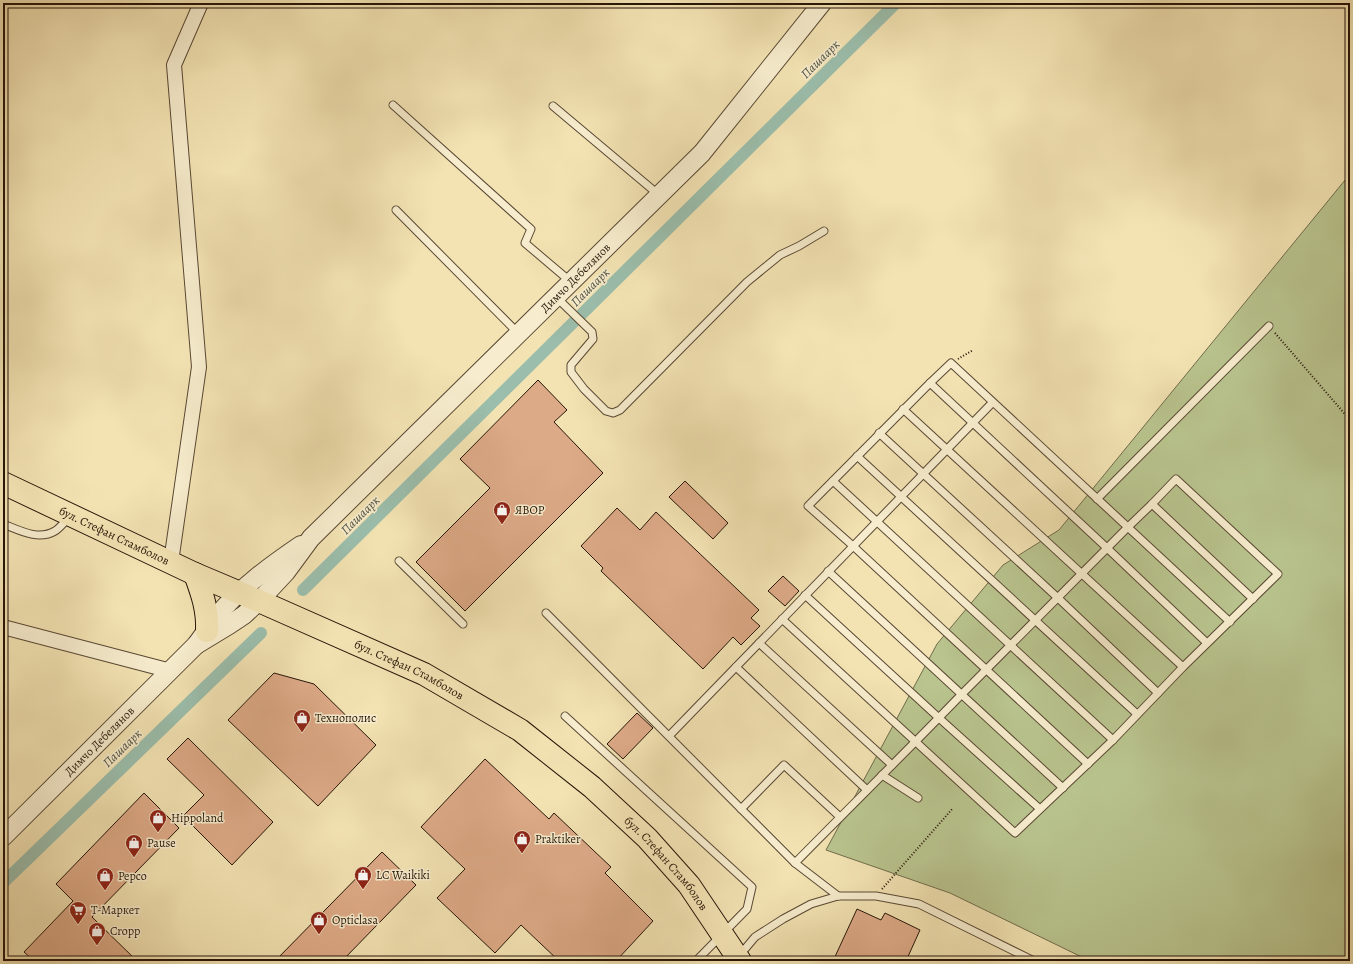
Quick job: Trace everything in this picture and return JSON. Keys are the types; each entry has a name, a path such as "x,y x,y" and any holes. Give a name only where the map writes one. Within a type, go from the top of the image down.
{"main road":[{"name":"бул. Стефан Стамболов","path":"3,483 195,574 424,674 520,730 592,787 647,838 689,885 739,959"},
{"path":"195,574 206,606 208,618 202,638"}],"street":[{"path":"171,562 199,367 174,66 202,3"},
{"name":"Димчо Дебелянов","path":"3,837 171,671 202,638 229,625 244,614 249,597 286,572 311,538 702,153 822,3"},
{"path":"3,627 171,671"}],"lane":[{"path":"393,105 531,229 526,242 571,282"},
{"path":"553,106 659,196"},
{"path":"396,210 518,333"},
{"path":"556,297 592,332 593,339 571,365 571,372 584,389 606,410 613,413 620,410 747,282 780,255 824,231"},
{"path":"1097,499 1269,326"},
{"path":"1088,764 808,506 903,408 950,363 1230,622"},
{"path":"930,383 1207,643"},
{"path":"669,736 992,403"},
{"path":"903,408 1183,667"},
{"path":"879,433 1058,598 1158,693"},
{"path":"857,456 1137,714"},
{"path":"782,619 915,742 1015,833 1113,740 1183,667 1278,574 1176,479 915,742 892,764 795,863"},
{"path":"833,481 1113,740"},
{"path":"1152,504 1253,599"},
{"path":"3,524 34,535 45,535 54,531 72,516"},
{"path":"399,561 463,624"},
{"path":"828,572 1063,788"},
{"path":"805,595 938,718 1040,809"},
{"path":"546,613 795,863 838,896"},
{"path":"759,643 892,764"},
{"path":"736,667 867,790"},
{"path":"565,716 752,887 747,909 696,961"},
{"path":"741,809 784,765 840,817"},
{"path":"882,775 918,798"},
{"path":"739,959 755,937 783,919 812,904 838,896 876,896 919,904 1034,961"}],"path":[{"path":"1269,326 1350,420"},
{"path":"950,363 973,350"},
{"path":"876,896 954,808"}],"green space":[{"path":"1350,174 1350,961 1090,961 950,893 826,850 937,644 1003,565 1059,530"}],"building":[{"name":"ЯВОР","path":"538,380 567,410 554,422 603,473 465,611 416,562 490,488 460,459"},
{"path":"685,481 728,523 713,539 669,497"},
{"path":"617,508 640,530 656,512 759,610 751,618 760,626 741,645 733,637 703,669 601,571 603,568 581,546"},
{"path":"783,576 799,591 785,606 768,591"},
{"name":"Технополис","path":"274,673 314,684 376,745 318,806 228,720"},
{"path":"637,713 653,728 623,759 607,744"},
{"path":"188,738 273,822 232,865 183,816 204,795 167,759"},
{"name":"Praktiker","path":"485,759 549,819 554,813 611,867 605,873 653,921 616,961 559,961 521,925 495,953 437,898 465,869 421,827"},
{"path":"144,793 179,828 92,917 137,961 34,961 24,952 73,901 56,884"},
{"path":"382,852 416,885 342,961 275,961"},
{"path":"857,909 881,920 885,913 920,930 906,961 833,961"}],"waterway":[{"name":"Пашаарк","path":"303,590 896,3"},
{"name":"Пашаарк","path":"3,883 261,633"}],"place":[{"name":"ЯВОР","path":"502,525"},
{"name":"Технополис","path":"302,733"},
{"name":"Hippoland","path":"158,833"},
{"name":"Praktiker","path":"522,854"},
{"name":"Pause","path":"134,858"},
{"name":"LC Waikiki","path":"363,890"},
{"name":"Pepco","path":"105,891"},
{"name":"Т-Маркет","path":"78,925"},
{"name":"Opticlasa","path":"319,935"},
{"name":"Cropp","path":"97,946"}]}
